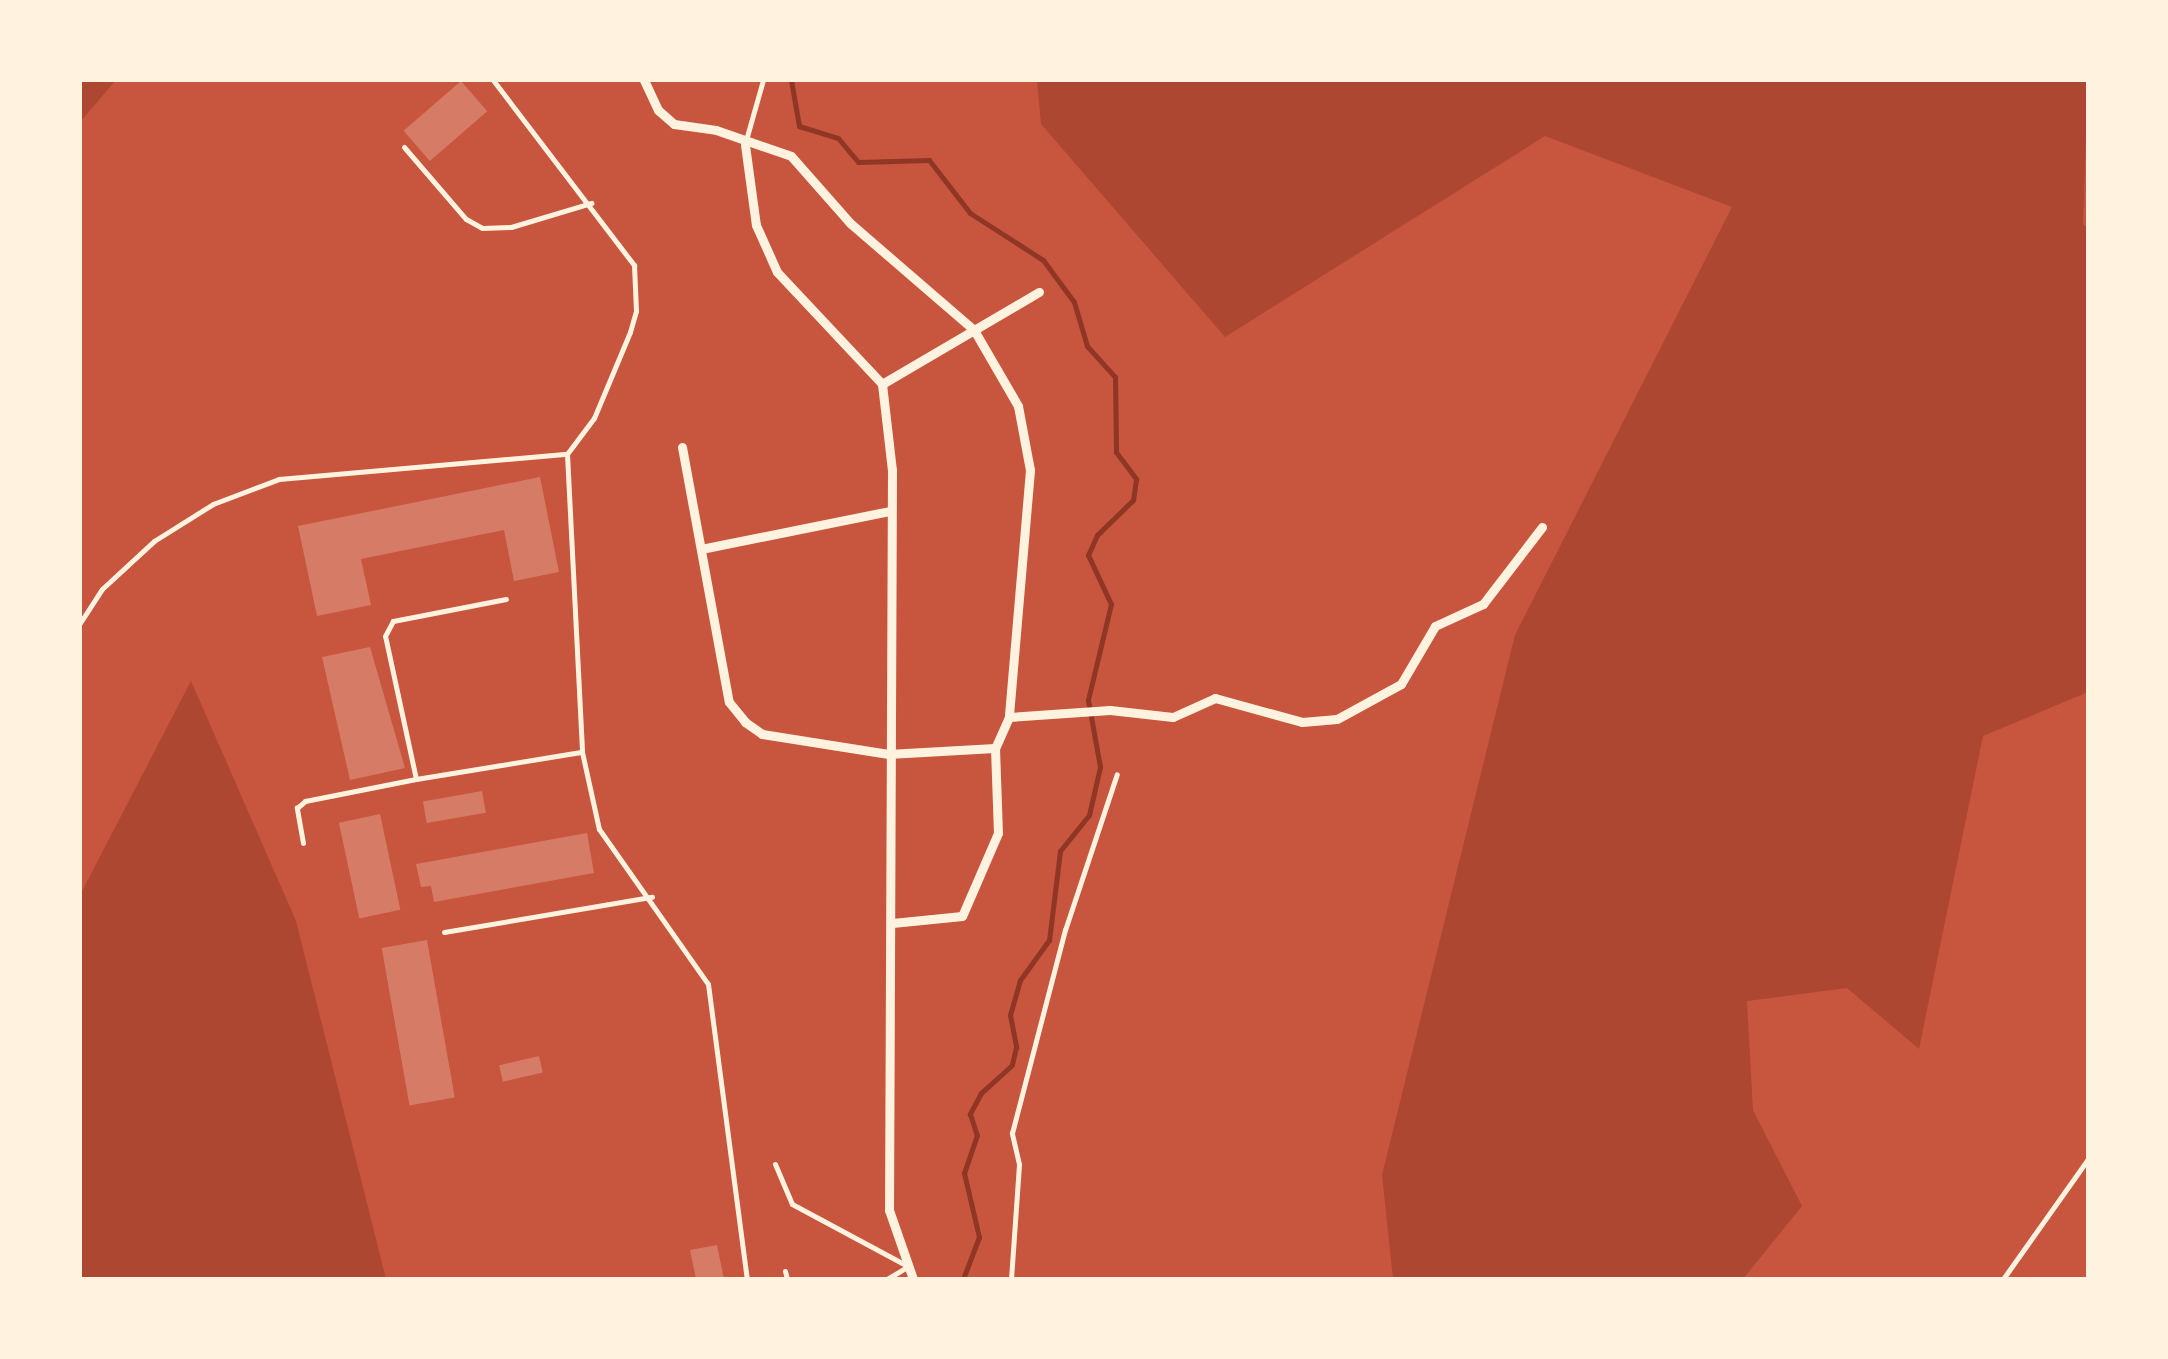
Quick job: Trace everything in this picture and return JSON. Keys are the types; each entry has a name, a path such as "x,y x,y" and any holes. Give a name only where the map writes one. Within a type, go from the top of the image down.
{"street":[{"path":"644,80 658,110 674,124 716,130 745,145 791,156 850,223 974,330 1018,406 1030,470 1009,717 996,748 998,833 962,916 892,923"},
{"path":"745,145 756,225 777,272 882,384 892,470 889,1210 913,1279"},
{"path":"882,384 1038,292"},
{"path":"682,447 729,702 745,722 762,734 888,754 996,748"},
{"path":"701,549 889,511"},
{"path":"1009,717 1110,710 1173,716 1215,698 1302,722 1336,719 1402,684 1435,626 1482,604 1542,527"}],"lane":[{"path":"493,80 591,203 634,265 636,312 594,418 568,454 582,752 599,830 652,897 708,984 747,1279"},
{"path":"745,145 762,80"},
{"path":"404,147 466,219 482,228 512,227 591,203"},
{"path":"80,623 102,589 154,541 213,504 280,479 568,454"},
{"path":"416,779 385,636 393,621 506,599"},
{"path":"303,843 296,808 305,801 582,752"},
{"path":"1011,1279 1019,1164 1012,1134 1064,930 1117,774"},
{"path":"444,932 652,897"},
{"path":"2003,1279 2088,1160"},
{"path":"775,1164 792,1204 909,1266"},
{"path":"887,1279 909,1266"},
{"path":"785,1271 786,1279"}],"shaded area":[{"path":"80,80 116,80 80,122"},
{"path":"1037,80 2088,80 2083,224 2088,229 2088,692 1983,736 1919,1049 1847,988 1747,1001 1753,1110 1802,1206 1743,1279 1393,1279 1382,1175 1515,635 1732,207 1545,136 1225,337 1041,124"},
{"path":"191,681 296,921 386,1279 80,1279 80,895"}],"building":[{"path":"461,81 487,111 430,161 404,131"},
{"path":"540,477 559,572 514,581 504,530 361,559 371,605 317,616 298,526"},
{"path":"370,647 405,768 350,780 322,657"},
{"path":"482,791 486,813 427,823 423,801"},
{"path":"380,814 400,910 359,919 339,823"},
{"path":"587,833 594,873 434,902 431,886 421,887 416,864"},
{"path":"427,940 455,1098 409,1106 382,948"},
{"path":"539,1056 543,1073 503,1082 499,1065"},
{"path":"717,1245 724,1279 696,1279 690,1250"}],"waterway":[{"path":"791,80 799,126 838,138 858,162 929,160 970,213 1043,260 1074,302 1087,346 1115,377 1116,452 1136,479 1133,500 1097,535 1088,555 1111,604 1088,700 1100,767 1089,815 1060,851 1049,940 1020,980 1010,1015 1016,1047 1012,1065 981,1093 970,1114 977,1135 964,1173 979,1237 963,1279"}]}
